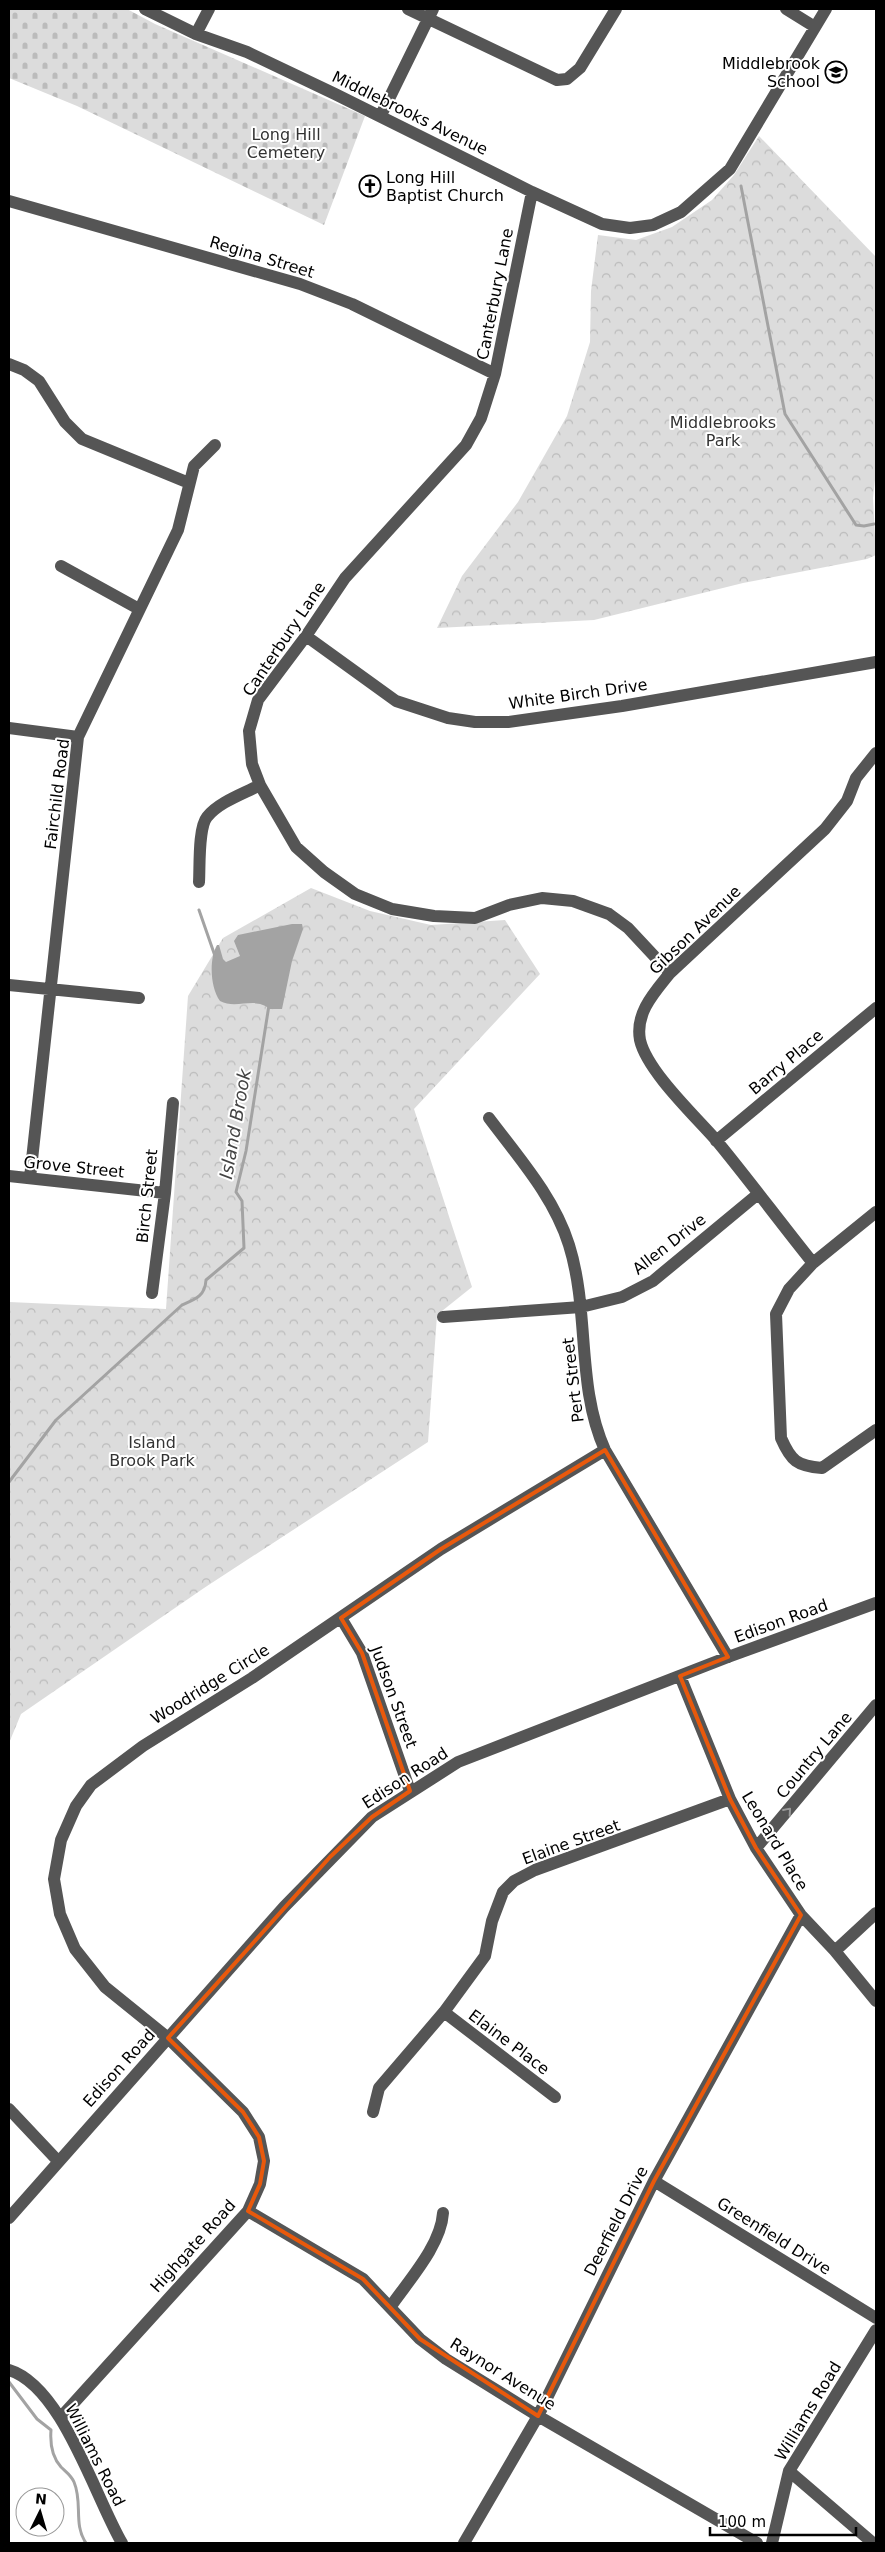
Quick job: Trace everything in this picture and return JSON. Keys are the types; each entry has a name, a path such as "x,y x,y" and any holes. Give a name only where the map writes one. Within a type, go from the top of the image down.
{"street":[{"name":"Middlebrooks Avenue","path":"145,9 196,34 246,52 381,115 532,192 602,224 630,228 653,225 681,212 730,169 826,9"},
{"path":"196,34 209,9"},
{"path":"408,9 431,14 557,80 567,79 580,68 616,9"},
{"path":"786,9 815,27"},
{"path":"381,115 431,14"},
{"name":"Canterbury Lane","path":"532,192 495,374 481,418 466,446 345,578 306,636 258,700 249,731 252,764 260,785 296,847 324,872 355,894 392,909 434,916 475,918 509,905 542,898 573,902 609,914 628,928 670,973"},
{"name":"Regina Street","path":"9,201 300,284 352,304 495,374"},
{"path":"9,364 24,370 39,381 65,422 82,439 189,482"},
{"name":"Fairchild Road","path":"30,1178 78,737 100,697 139,609 178,530 194,466 215,445"},
{"path":"61,566 139,609"},
{"name":"White Birch Drive","path":"306,636 396,701 448,718 475,722 508,722 622,706 876,662"},
{"path":"9,728 78,737"},
{"name":"Gibson Avenue","path":"813,1263 716,1141 669,1087 650,1060 640,1041 640,1020 649,1000 670,973 825,829 847,801 856,778 876,753"},
{"path":"199,882 202,834 206,818 217,808 260,785"},
{"path":"9,985 139,998"},
{"name":"Barry Place","path":"716,1141 876,1008"},
{"name":"Birch Street","path":"152,1293 165,1193 173,1102"},
{"name":"Pert Street","path":"489,1118 545,1192 570,1246 581,1307 588,1395 594,1427 605,1450 728,1657"},
{"name":"Grove Street","path":"9,1176 165,1193"},
{"name":"Allen Drive","path":"442,1317 581,1307 622,1297 653,1281 758,1194"},
{"path":"876,1212 813,1263 789,1289 776,1314 781,1438 788,1455 803,1467 822,1468 876,1430"},
{"name":"Woodridge Circle","path":"168,2038 105,1987 75,1949 60,1914 54,1879 61,1840 76,1806 91,1785 144,1746 252,1678 441,1549 605,1450"},
{"name":"Edison Road","path":"9,2218 330,1858 372,1817 458,1762 728,1657 876,1603"},
{"name":"Judson Street","path":"341,1618 362,1653 410,1791"},
{"name":"Leonard Place","path":"680,1676 730,1799 756,1848 801,1915 835,1951 876,2001"},
{"name":"Country Lane","path":"756,1848 876,1705"},
{"name":"Elaine Street","path":"373,2112 379,2088 444,2012 485,1956 498,1904 503,1892 514,1881 535,1870 730,1799"},
{"path":"835,1951 876,1913"},
{"name":"Deerfield Drive","path":"464,2543 538,2416 654,2181 801,1915"},
{"name":"Elaine Place","path":"444,2012 555,2097"},
{"name":"Highgate Road","path":"61,2417 248,2210 260,2184 264,2161 259,2137 243,2112 168,2038"},
{"path":"9,2109 58,2161"},
{"name":"Greenfield Drive","path":"654,2181 876,2318"},
{"name":"Raynor Avenue","path":"248,2210 363,2279 391,2306 420,2339 446,2359 538,2416 757,2543"},
{"path":"391,2306 437,2239 442,2226 443,2213"},
{"name":"Williams Road","path":"772,2543 790,2471 876,2330"},
{"name":"Williams Road","path":"9,2370 24,2377 44,2395 61,2417 122,2543"},
{"path":"790,2471 872,2543"}],"highlighted area":[{"path":"605,1450 728,1657 680,1676 730,1799 756,1848 801,1915 654,2181 538,2416 420,2339 363,2279 248,2211 260,2184 264,2161 259,2137 243,2112 168,2038 330,1857 372,1817 410,1791 362,1653 341,1618 441,1549"}],"green space":[{"name":"Long Hill Cemetery","path":"9,9 127,9 155,24 365,116 324,225 77,106 9,78"},
{"name":"Middlebrooks Park","path":"759,136 876,257 876,471 873,498 876,555 867,559 743,583 594,620 437,628 462,576 518,502 567,416 590,342 591,291 598,235 636,240 672,227 712,200 734,175"},
{"name":"Island Brook Park","path":"311,888 370,911 431,925 505,920 540,974 414,1109 472,1287 437,1315 428,1442 204,1588 21,1714 9,1743 9,1302 166,1309 188,996 223,938"}],"shaded area":[{"path":"292,924 302,924 303,929 292,961 282,1009 270,1009 264,1005 252,1003 232,1004 220,1001 214,988 212,973 214,951 217,945 219,945 223,959 226,962 240,956 234,941 238,935"}],"waterway":[{"path":"741,186 785,414 856,525 874,524"},
{"name":"Island Brook","path":"199,910 215,956"},
{"name":"Island Brook","path":"9,1482 56,1420 182,1305 199,1296 204,1290 206,1280 244,1248 242,1201 236,1192 246,1151 269,1005"},
{"name":"Island Brook","path":"9,2382 37,2419 51,2430 51,2445 56,2459 71,2477 77,2490 80,2528 86,2543"}],"place":[{"name":"Middlebrook School","path":"836,72"},
{"name":"Long Hill Baptist Church","path":"370,186"}]}
